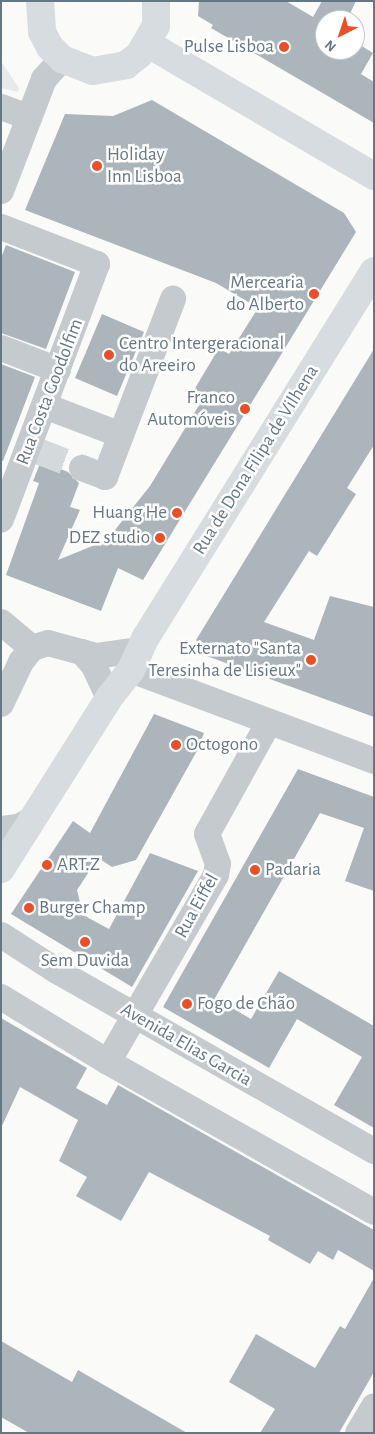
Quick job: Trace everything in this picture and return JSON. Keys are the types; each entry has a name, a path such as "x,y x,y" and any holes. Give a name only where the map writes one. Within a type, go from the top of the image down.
{"street":[{"path":"33,6 50,47 62,59 93,72 110,70 126,65 148,44 156,26 156,1"},
{"path":"148,44 374,176"},
{"path":"1,191 44,79 62,59"},
{"path":"1,106 29,117"},
{"name":"Rua Costa Goodolfim","path":"1,227 98,264 45,406 10,469 1,520"},
{"name":"Rua de Dona Filipa de Vilhena","path":"109,698 374,270"},
{"path":"82,468 105,477 172,299"},
{"path":"1,348 58,370"},
{"path":"45,406 121,435"},
{"path":"10,469 40,452"},
{"path":"1,622 32,648"},
{"path":"1,704 21,662 32,648 48,643 82,652 134,660 269,722 374,761"},
{"path":"1,869 30,820 109,698 94,666 82,652"},
{"name":"Rua Eiffel","path":"108,1062 216,875 218,864 207,834 269,722"},
{"path":"1,829 18,827 30,820"},
{"name":"Avenida Elias Garcia","path":"1,935 134,1015 374,1151"},
{"path":"1,997 108,1062 374,1212"},
{"path":"358,1433 374,1406"}],"shaded area":[{"path":"1,61 19,88 18,92 1,88"}],"building":[{"path":"199,1 286,1 313,17 315,13 315,60 365,60 365,48 373,53 361,74 374,82 374,123 211,28 213,25 198,16"},
{"path":"322,1 356,1 352,10 317,10"},
{"path":"152,100 344,213 356,232 143,580 118,568 101,611 6,575 39,483 33,481 41,461 68,472 79,483 70,507 80,510 58,560 107,540 150,486 204,397 194,390 219,348 229,354 258,308 216,283 25,210 65,114 113,116"},
{"path":"6,245 75,272 46,349 1,333 1,258"},
{"name":"Centro Intergeracional do Areeiro","path":"102,314 144,332 117,396 75,378"},
{"path":"374,349 374,445 347,488 356,494 317,556 309,551 264,622 314,640 330,596 374,607 374,717 204,655 196,640"},
{"path":"1,364 35,377 3,461 1,461"},
{"path":"154,714 204,733 198,749 136,860 112,867 98,858 77,890 83,915 109,929 150,853 198,871 132,987 11,914 73,821 90,833"},
{"path":"298,769 374,797 374,891 345,881 364,828 320,813 215,998 251,1019 279,971 374,1026 374,1128 334,1105 362,1057 297,1019 269,1068 163,1007"},
{"path":"1,1018 87,1068 76,1088 107,1105 118,1085 374,1230 374,1271 338,1250 333,1260 318,1251 310,1264 268,1240 270,1236 149,1172 121,1221 76,1196 87,1177 59,1161 78,1120 20,1087 1,1128"},
{"path":"374,1278 374,1372 339,1433 260,1433 275,1409 229,1382 256,1334 315,1368 340,1326 345,1329"},
{"path":"1,1341 72,1382 78,1370 187,1433 29,1433 1,1417"}],"tunnel":[{"path":"40,452 82,468"}],"place":[{"name":"Pulse Lisboa","path":"284,47"},
{"name":"Holiday Inn Lisboa","path":"97,166"},
{"name":"Mercearia do Alberto","path":"314,294"},
{"name":"Centro Intergeracional do Areeiro","path":"109,355"},
{"name":"Franco Automóveis","path":"245,409"},
{"name":"Huang He","path":"177,513"},
{"name":"DEZ studio","path":"160,538"},
{"name":"Externato \"Santa Teresinha de Lisieux\"","path":"311,660"},
{"name":"Octogono","path":"176,745"},
{"name":"ART.Z","path":"47,865"},
{"name":"Padaria","path":"255,870"},
{"name":"Burger Champ","path":"29,908"},
{"name":"Sem Duvida","path":"85,942"},
{"name":"Fogo de Chão","path":"187,1004"}]}
